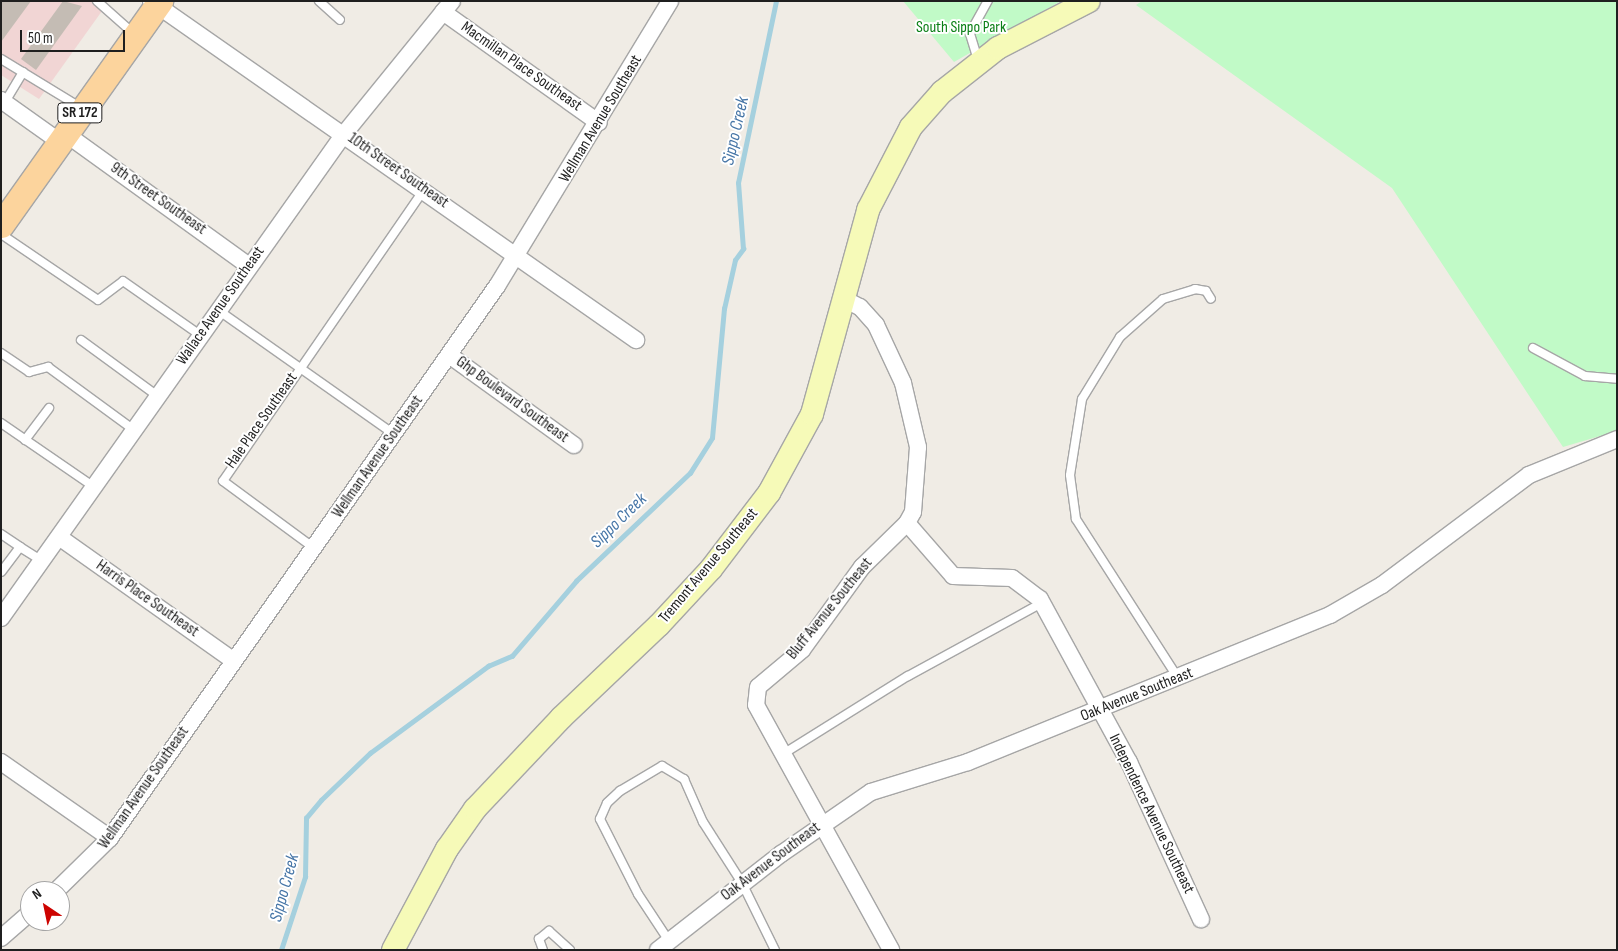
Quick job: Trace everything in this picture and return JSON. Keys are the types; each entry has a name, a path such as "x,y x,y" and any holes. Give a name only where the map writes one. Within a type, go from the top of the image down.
{"main road":[{"name":"SR 172","path":"4,219 84,109 156,3"}],"street":[{"name":"Wellman Avenue Southeast","path":"66,881 110,838 518,255 599,123 670,1"},
{"name":"Tremont Avenue Southeast","path":"393,950 447,849 475,809 561,718 659,625 710,570 764,500 812,414 842,298 868,210 900,143 932,102 978,62 1026,30 1089,1"},
{"name":"10th Street Southeast","path":"156,3 424,189 636,340"},
{"name":"Macmillan Place Southeast","path":"447,6 599,123"},
{"name":"Wallace Avenue Southeast","path":"1,618 344,134 447,6"},
{"name":"9th Street Southeast","path":"3,101 63,138 249,266"},
{"path":"842,298 860,307 876,325 910,406 918,465 907,524"},
{"name":"Ghp Boulevard Southeast","path":"449,355 574,445"},
{"name":"Oak Avenue Southeast","path":"663,945 821,824 886,785 968,762 1178,678 1354,603 1529,475 1617,439"},
{"name":"Independence Avenue Southeast","path":"907,524 948,573 1018,580 1042,604 1147,800 1201,919"},
{"name":"Bluff Avenue Southeast","path":"781,755 760,716 755,694 765,679 802,650 862,567 907,524"},
{"name":"Harris Place Southeast","path":"59,537 234,661"},
{"path":"781,755 891,950"},
{"path":"1,762 110,838"},
{"path":"1,938 20,922"}],"lane":[{"path":"97,1 136,35"},
{"path":"319,1 340,20"},
{"path":"978,62 970,33 988,1"},
{"path":"1,59 84,109"},
{"path":"3,101 23,72"},
{"path":"300,368 424,189"},
{"path":"4,219 98,300 123,282 200,335"},
{"path":"1178,678 1076,519 1070,475 1082,399 1120,337 1163,299 1195,290 1206,291 1211,299"},
{"path":"218,310 394,434"},
{"path":"81,340 158,397"},
{"path":"1533,348 1585,376 1617,379"},
{"path":"1,353 29,372 48,367 134,430"},
{"name":"Hale Place Southeast","path":"300,368 223,480 314,548"},
{"path":"25,440 49,408"},
{"path":"1,423 94,487"},
{"path":"1,534 42,561"},
{"path":"1,572 20,547"},
{"path":"781,755 908,676 1042,604"},
{"path":"663,945 602,827 601,812 620,791 651,769 662,766 678,773 742,883 775,950"},
{"path":"543,950 539,939 548,931 570,950"}],"shaded area":[{"path":"1,1 107,1 107,4 39,99 1,75"}],"green space":[{"name":"South Sippo Park","path":"903,1 1061,1 954,62"},
{"path":"1142,1 1617,1 1617,431 1563,447 1392,188 1136,5"}],"building":[{"path":"1,1 31,1 1,42"},
{"path":"63,1 82,6 36,70 21,59"}],"waterway":[{"name":"Sippo Creek","path":"281,950 305,877 306,818 321,800 370,753 488,666 512,656 576,581 690,473 712,438 724,309 735,260 743,249 738,183 776,1"}]}
